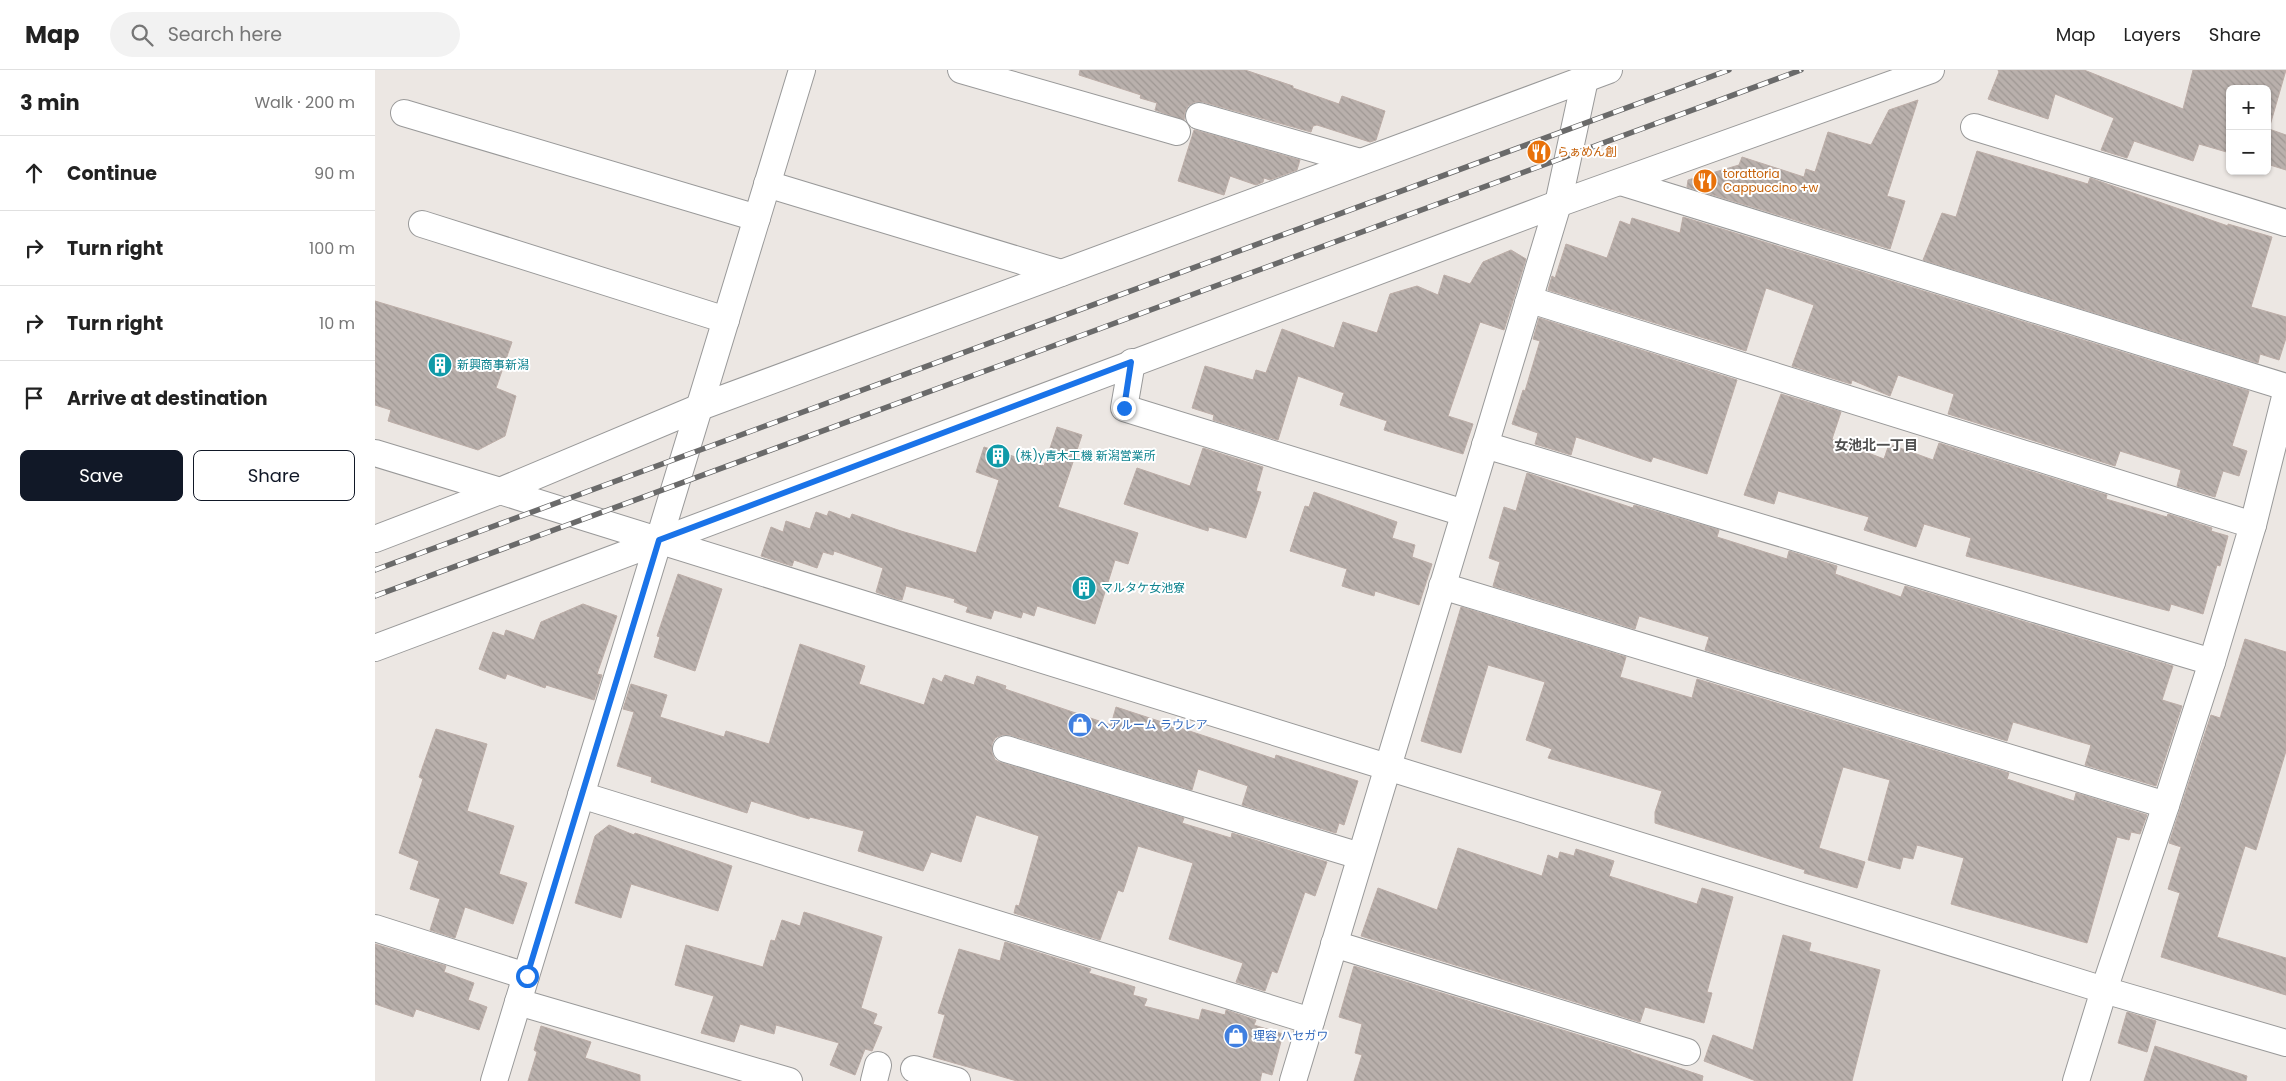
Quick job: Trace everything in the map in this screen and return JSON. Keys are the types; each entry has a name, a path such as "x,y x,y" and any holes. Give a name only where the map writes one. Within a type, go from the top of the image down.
{"street":[{"path":"494,1081 802,70"},
{"path":"961,70 1177,132"},
{"path":"375,539 500,491 700,407 1360,162 1585,74 1609,70"},
{"path":"375,648 1131,362 1559,204 1931,70"},
{"path":"1293,1081 1386,768 1559,204 1585,74"},
{"path":"404,113 757,218"},
{"path":"1199,116 1360,162"},
{"path":"1973,127 2286,223"},
{"path":"1621,182 2286,387"},
{"path":"767,184 1061,273"},
{"path":"423,224 726,320"},
{"path":"1528,303 1537,302 2253,525"},
{"path":"1131,362 1124,408 1464,513"},
{"path":"2076,1081 2103,990 2212,662 2253,525 2286,393"},
{"path":"1485,445 2212,662"},
{"path":"375,453 2103,990 2286,1043"},
{"path":"1442,586 2166,805"},
{"path":"1006,749 1360,856"},
{"path":"581,795 1311,1021"},
{"path":"375,928 527,976"},
{"path":"1334,944 1687,1052"},
{"path":"518,1002 789,1081"},
{"path":"914,1069 957,1081"}],"building":[{"path":"1080,70 1245,70 1339,104 1342,96 1385,111 1376,140 1370,142 1317,125 1313,126 1311,132 1203,102 1195,102 1188,106 1184,120 1155,110 1157,103 1140,98 1141,95 1079,75"},
{"path":"1998,70 2084,70 2183,109 2193,70 2286,70 2271,122 2271,85 2226,85 2226,152 2199,144 2193,161 2134,141 2127,158 2101,150 2114,118 2055,94 2048,119 1988,99 1999,72"},
{"path":"1918,100 1887,196 1905,201 1890,249 1687,187 1688,180 1739,165 1742,157 1804,177 1806,169 1815,172 1828,132 1871,145 1889,110"},
{"path":"1194,130 1300,160 1297,170 1270,180 1264,178 1263,182 1256,185 1230,176 1224,195 1178,181"},
{"path":"2271,130 2286,135 2286,170 2271,165"},
{"path":"1977,151 2088,184 2090,178 2228,226 2228,224 2272,237 2251,307 2286,317 2286,338 2279,360 2260,354 2258,363 1923,260 1942,213 1956,217"},
{"path":"1683,217 2249,391 2232,446 2247,451 2239,476 2223,471 2215,497 2177,486 2181,470 2120,451 2115,466 1948,414 1954,394 1898,375 1890,396 1852,380 1851,384 1792,366 1814,305 1766,288 1746,351 1548,290 1552,276 1555,278 1566,244 1607,258 1620,221 1630,225 1632,218 1680,233"},
{"path":"1511,250 1526,259 1504,330 1480,322 1448,416 1473,424 1463,454 1384,430 1387,421 1340,405 1344,393 1298,376 1278,440 1213,420 1214,415 1192,408 1205,366 1253,380 1256,370 1266,373 1282,329 1334,348 1343,322 1377,333 1390,294 1417,286 1438,295 1444,275 1470,284 1483,262"},
{"name":"新興商事新潟","path":"375,301 512,342 496,388 516,396 505,436 478,450 388,421 391,410 375,405"},
{"path":"1539,318 1737,380 1707,474 1653,457 1651,462 1576,437 1571,455 1535,444 1538,433 1512,424 1523,390 1525,391 1540,341 1533,339"},
{"path":"1781,394 1841,412 1832,439 1884,459 1889,444 1933,460 1939,443 2107,495 2106,499 2167,517 2168,514 2212,528 2211,531 2228,536 2220,566 2217,565 2203,614 2171,604 2169,611 1966,556 1971,538 1924,524 1916,547 1864,530 1869,517 1778,491 1774,504 1744,495"},
{"path":"1057,427 1082,435 1058,507 1138,533 1128,564 1115,560 1095,624 1037,606 1034,616 1023,612 1021,618 994,610 991,619 966,612 968,607 954,602 955,599 906,586 902,600 896,599 876,592 883,568 834,551 833,555 823,552 817,568 794,560 792,566 761,556 771,527 783,532 786,521 810,529 816,512 827,516 829,511 850,519 852,514 901,531 976,553 999,480 976,472 984,447 1044,466"},
{"path":"1203,448 1263,467 1256,491 1261,492 1246,538 1209,527 1208,531 1124,504 1137,468 1190,486"},
{"path":"1527,473 1633,508 1634,505 1719,530 1717,537 1787,559 1789,551 1837,566 1835,574 1901,597 1905,586 2173,666 2162,700 2182,706 2156,786 2085,765 2091,745 2013,722 2007,741 1705,650 1709,637 1639,616 1635,629 1493,586 1500,562 1489,558 1504,507 1516,511"},
{"path":"1314,492 1397,522 1392,538 1415,545 1412,557 1432,564 1419,605 1375,591 1374,596 1342,586 1347,569 1290,551 1305,506 1309,507"},
{"path":"678,574 722,589 695,671 654,657 660,637 657,636"},
{"path":"583,604 617,616 597,674 602,675 594,700 546,685 545,688 507,674 505,679 479,669 493,632 504,636 506,630 534,640 541,622"},
{"path":"1461,607 1626,657 1620,677 1692,698 1697,679 2009,773 2007,779 2074,801 2076,793 2147,815 2140,834 2131,832 2129,840 2117,837 2087,943 1951,904 1964,858 1917,845 1913,859 1903,857 1900,869 1868,860 1890,780 1843,767 1819,848 1865,862 1857,888 1804,873 1805,870 1655,823 1655,812 1662,791 1548,758 1552,749 1526,740 1545,682 1488,665 1461,753 1421,741"},
{"path":"2245,639 2286,652 2286,751 2256,850 2245,846 2217,937 2286,958 2286,995 2161,957 2180,893 2168,889 2181,847 2169,843 2211,715 2220,718"},
{"path":"800,644 865,666 859,684 924,705 933,678 942,682 945,675 974,685 977,676 1006,686 1005,689 1111,725 1116,707 1275,759 1276,755 1358,781 1344,825 1339,823 1336,833 1242,805 1248,786 1198,769 1192,790 1010,735 1002,735 995,738 992,744 992,753 995,760 1002,763 1184,818 1182,823 1231,838 1232,833 1327,862 1315,896 1305,892 1277,973 1272,971 1265,991 1236,982 1243,963 1169,939 1193,863 1138,846 1123,892 1118,890 1100,940 1014,913 1016,905 1019,906 1039,836 976,815 961,862 931,852 923,871 858,851 864,831 810,817 809,819 751,801 747,813 651,782 652,777 617,766 634,712 623,709 631,684 667,695 660,717 724,737 726,731 769,744"},
{"path":"436,729 487,744 467,811 514,826 499,874 527,883 513,924 465,907 455,938 430,930 440,899 410,889 419,861 399,853 423,779 419,777"},
{"path":"609,825 634,835 635,833 732,866 718,911 631,884 621,918 575,903 595,836"},
{"path":"1458,848 1542,876 1548,855 1558,859 1560,852 1574,856 1576,849 1614,861 1609,876 1697,904 1702,888 1733,897 1707,992 1712,993 1704,1023 1645,1007 1640,1022 1361,936 1378,888 1437,910"},
{"path":"804,912 882,937 861,1008 877,1014 873,1024 882,1027 872,1051 865,1049 855,1075 830,1065 839,1043 776,1025 774,1034 740,1024 734,1042 701,1033 714,996 675,985 686,945 763,967 771,940 775,941 782,920 800,926"},
{"path":"1783,935 1811,943 1809,951 1880,970 1852,1081 1756,1081 1704,1061 1713,1035 1753,1050"},
{"path":"1005,942 1091,969 1089,973 1135,987 1133,995 1147,999 1144,1006 1199,1020 1202,1009 1225,1015 1226,1010 1256,1020 1254,1025 1283,1034 1272,1075 1262,1072 1260,1081 1017,1081 933,1057 945,1015 938,1013 959,949 1000,961"},
{"path":"375,944 446,966 444,972 474,983 468,1000 487,1007 479,1030 416,1009 413,1017 375,1004"},
{"path":"1354,966 1631,1051 1703,1076 1702,1081 1354,1081 1362,1055 1355,1053 1362,1024 1339,1017"},
{"path":"2127,1012 2156,1021 2147,1052 2118,1043"},
{"path":"541,1026 591,1042 585,1058 640,1075 640,1081 528,1081 537,1052 534,1050"},
{"path":"2155,1046 2247,1076 2246,1081 2144,1081"}],"railway":[{"path":"375,570 1729,70"},
{"path":"375,596 1801,70"}],"place":[{"name":"らぁめん創","path":"1539,152"},
{"name":"torattoria Cappuccino +w","path":"1705,181"},
{"name":"新興商事新潟","path":"440,365"},
{"name":"(株)y青木工機 新潟営業所","path":"998,456"},
{"name":"マルタケ女池寮","path":"1084,588"},
{"name":"ヘアルーム ラウレア","path":"1080,725"},
{"name":"理容 ハセガワ","path":"1236,1036"}],"district":[{"name":"女池北一丁目","path":"1876,445"}],"route":[{"path":"527,976 659,540 1131,362 1124,408"}]}
